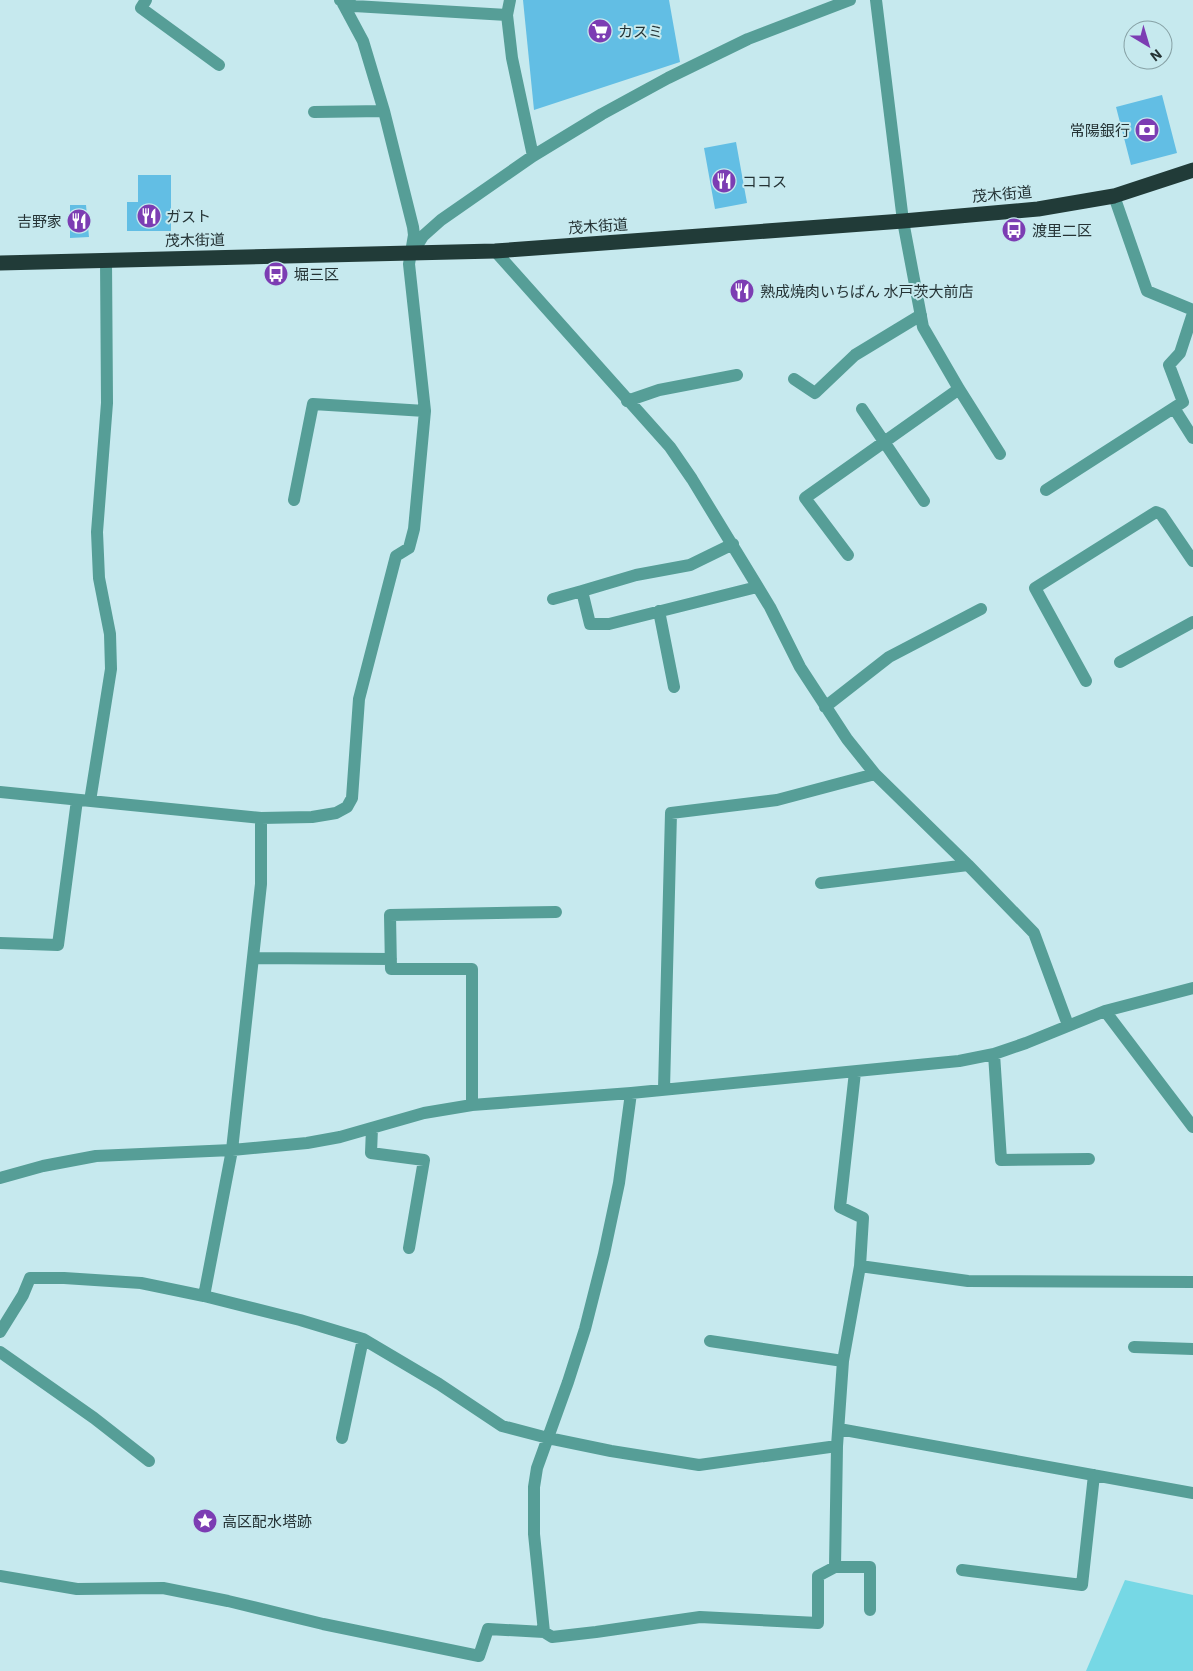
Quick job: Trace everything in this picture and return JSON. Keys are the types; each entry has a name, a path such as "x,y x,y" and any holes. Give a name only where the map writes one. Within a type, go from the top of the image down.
{"highway":[{"name":"茂木街道","path":"0,263 495,251 903,221 1038,209 1114,196 1193,170"}],"street":[{"path":"146,0 141,8 219,66"},
{"path":"341,0 354,6 507,15"},
{"path":"0,792 261,818 312,817 336,813 347,807 352,798 358,699 396,556 409,548 414,529 425,411 410,264 414,235 384,111 362,42 341,0"},
{"path":"510,0 507,15 512,58 533,156"},
{"path":"412,254 429,229 533,156 602,114 748,39 850,0"},
{"path":"876,0 903,221 923,326 959,390 1000,454"},
{"path":"314,112 384,111"},
{"path":"1046,490 1183,402 1169,365 1180,353 1193,311 1147,292 1114,196"},
{"path":"495,251 675,455 692,479 770,607 800,667 825,707 875,774 1034,933 1068,1025"},
{"path":"0,943 58,945 83,801 111,668 110,634 99,578 97,532 107,403 106,260"},
{"path":"794,379 815,394 855,355 921,315"},
{"path":"627,400 659,390 737,376"},
{"path":"848,556 805,498 959,390"},
{"path":"294,500 313,404 425,411"},
{"path":"1174,408 1193,438"},
{"path":"862,409 924,501"},
{"path":"1086,681 1035,588 1156,512 1161,514 1193,561"},
{"path":"553,599 636,575 690,565 732,544"},
{"path":"582,592 590,624 609,624 757,587"},
{"path":"825,707 890,657 981,609"},
{"path":"660,611 674,687"},
{"path":"1120,662 1193,622"},
{"path":"664,1089 671,813 777,800 875,774"},
{"path":"204,1296 232,1150 261,884 261,818"},
{"path":"821,883 968,865"},
{"path":"472,1106 472,970 391,970 390,915 556,912"},
{"path":"254,958 391,959"},
{"path":"0,1178 43,1166 96,1156 232,1150 307,1143 340,1137 424,1113 472,1106 960,1062 994,1054 1026,1043 1105,1011 1193,988"},
{"path":"1105,1011 1193,1127"},
{"path":"994,1054 1001,1160 1089,1159"},
{"path":"835,1567 837,1446 844,1361 860,1266 863,1218 840,1207 855,1072"},
{"path":"544,1632 534,1534 534,1487 537,1468 585,1329 604,1254 619,1183 631,1093"},
{"path":"372,1128 371,1153 424,1160 408,1248"},
{"path":"860,1266 968,1281 1193,1282"},
{"path":"0,1332 23,1295 30,1278 64,1278 141,1284 204,1296 363,1338 439,1384 502,1426 548,1438 611,1452 699,1465 837,1446"},
{"path":"342,1438 363,1338"},
{"path":"710,1341 844,1361"},
{"path":"1134,1347 1193,1349"},
{"path":"0,1352 94,1418 149,1461"},
{"path":"839,1429 1193,1493"},
{"path":"962,1570 1082,1585 1094,1475"},
{"path":"0,1576 77,1589 163,1588 228,1601 323,1624 479,1656 488,1629 544,1632 552,1637 700,1617 818,1624 818,1576 835,1567 870,1567 870,1610"}],"shaded area":[{"path":"1125,1580 1193,1595 1193,1671 1086,1671"}],"building":[{"name":"カスミ","path":"523,0 669,0 680,62 534,110"},
{"name":"常陽銀行","path":"1162,95 1177,153 1131,165 1116,107"},
{"path":"736,142 747,203 715,209 704,148"},
{"name":"ガスト","path":"138,175 171,175 171,231 127,231 127,202 138,202"},
{"name":"吉野家","path":"70,205 86,205 89,237 70,238"}],"place":[{"name":"カスミ","path":"600,31"},
{"name":"常陽銀行","path":"1147,130"},
{"name":"ココス","path":"724,181"},
{"name":"ガスト","path":"149,216"},
{"name":"吉野家","path":"79,221"},
{"name":"渡里二区","path":"1014,230"},
{"name":"堀三区","path":"276,274"},
{"name":"熟成焼肉いちばん 水戸茨大前店","path":"742,291"},
{"name":"高区配水塔跡","path":"205,1521"}]}
